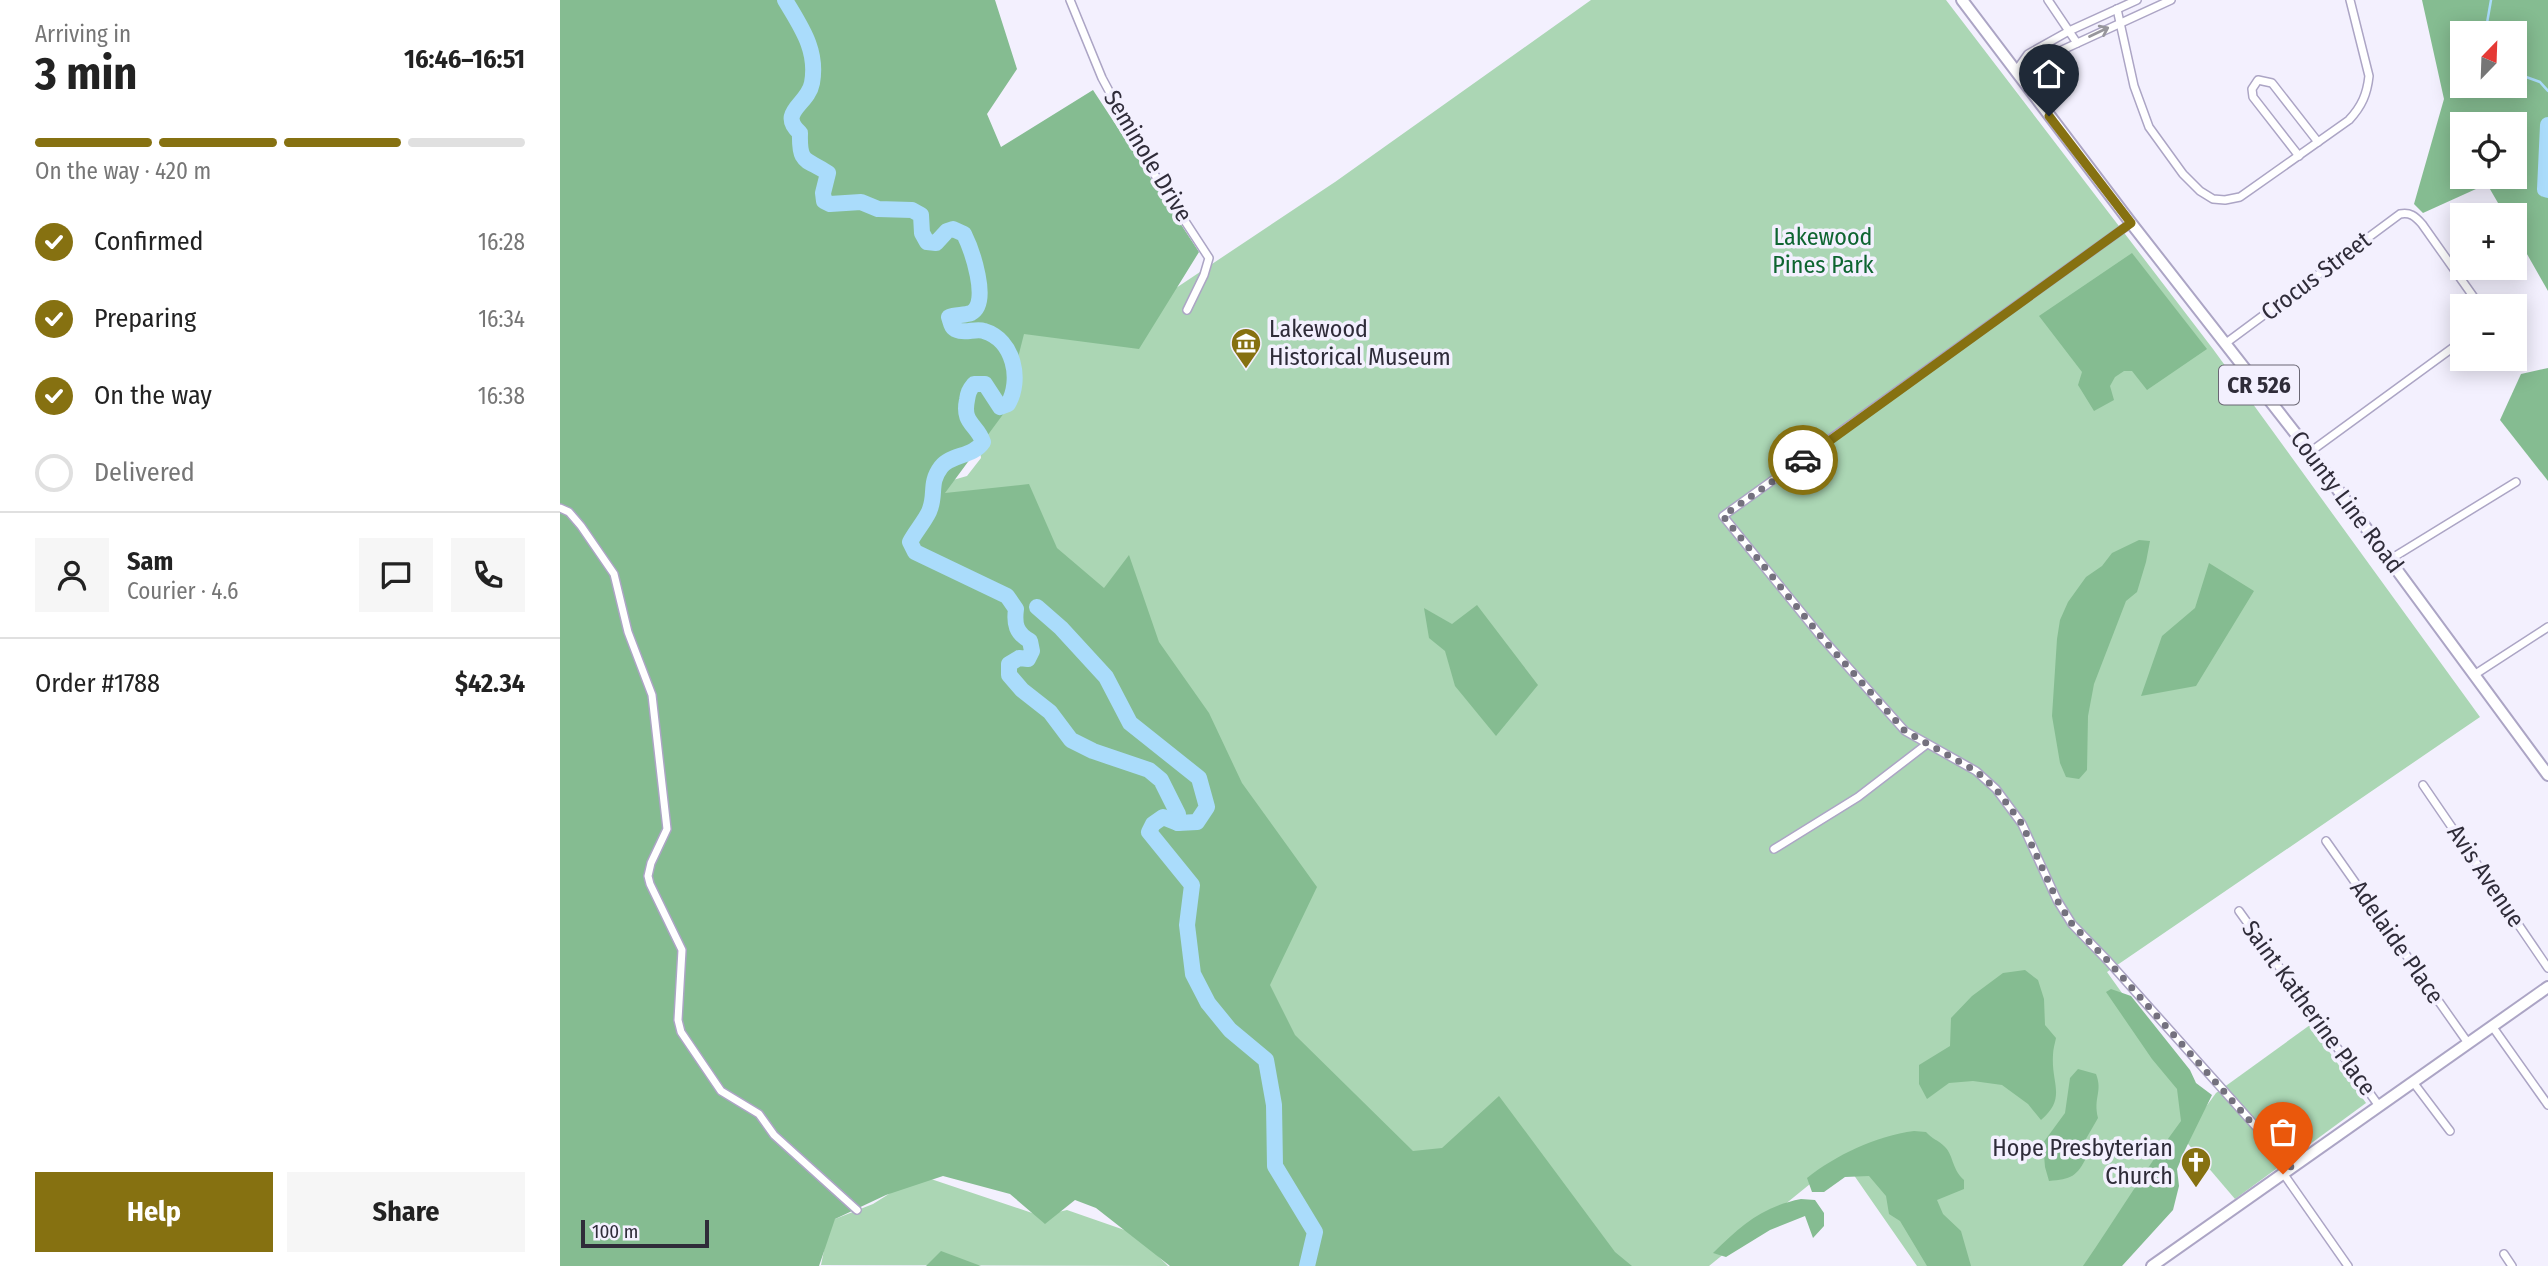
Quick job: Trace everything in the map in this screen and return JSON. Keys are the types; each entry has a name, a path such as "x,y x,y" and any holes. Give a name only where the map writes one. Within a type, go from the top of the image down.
{"main road":[{"name":"County Line Road","path":"1962,0 2131,223 2310,452 2548,775"},
{"path":"2152,1266 2548,987"}],"street":[{"name":"Seminole Drive","path":"1070,0 1102,78 1151,169 1209,258 1187,310"},
{"path":"2048,0 2077,43"},
{"path":"2016,72 2028,54 2069,31 2137,0"},
{"path":"2016,72 2037,66 2077,43 2171,0"},
{"path":"2117,9 2134,86 2149,127 2183,174 2200,191 2213,199 2225,200 2240,197 2349,120 2360,107 2369,75 2350,0"},
{"path":"2299,156 2253,97 2252,89 2258,80 2264,79 2272,83 2318,142"},
{"name":"Crocus Street","path":"2226,343 2400,214 2415,216 2471,294"},
{"path":"2131,223 1723,516 1823,639 1905,731 1976,771 1996,789 2022,824 2057,900 2072,924 2108,961 2287,1170 2348,1266"},
{"path":"2310,452 2450,350"},
{"path":"2389,560 2516,482"},
{"path":"560,508 569,512 581,526 614,574 628,632 652,695 667,829 648,876 682,950 678,1027 721,1091 760,1114 774,1135 857,1210"},
{"path":"2474,675 2548,627"},
{"path":"1774,849 1858,797 1927,744"},
{"name":"Avis Avenue","path":"2423,785 2548,968"},
{"name":"Adelaide Place","path":"2326,841 2468,1043"},
{"name":"Saint Katherine Place","path":"2239,911 2379,1106"},
{"path":"2491,1026 2548,1105"},
{"path":"2413,1082 2450,1130"},
{"path":"2504,1254 2512,1266"}],"green space":[{"path":"560,0 995,0 1017,69 987,114 1001,147 1093,90 1199,252 1139,349 1024,334 1004,413 945,493 1029,484 1057,548 1104,588 1129,555 1159,642 1209,713 1242,783 1317,887 1270,985 1295,1035 1413,1151 1442,1148 1499,1096 1615,1252 1632,1266 1170,1266 1096,1208 1075,1200 1045,1224 1010,1194 943,1176 886,1195 835,1219 819,1266 560,1266"},
{"name":"Lakewood Pines Park","path":"1591,0 1946,0 2213,349 2480,717 2107,972 2202,1105 2087,1266 1917,1266 1842,1158 1709,1266 1596,1266 1431,1188 1315,1232 939,484 967,476 981,458 978,433 993,398 1007,406 1016,382 1002,345 989,336 1125,322 1335,182"},
{"path":"2422,0 2548,0 2548,291 2527,254 2527,203 2498,203 2490,189 2527,189 2527,112 2450,112 2450,189 2476,189 2423,213 2414,204 2444,99"},
{"path":"2132,253 2207,349 2147,390 2132,371 2124,371 2115,377 2110,386 2114,400 2094,411 2078,385 2082,372 2039,316"},
{"path":"2548,368 2548,481 2500,420 2521,374"},
{"path":"2139,540 2150,541 2137,592 2126,601 2094,684 2088,716 2087,770 2079,779 2066,777 2060,763 2052,716 2060,620 2068,602 2086,577 2102,566 2112,553"},
{"path":"2209,563 2254,591 2196,686 2141,696 2162,636 2195,608"},
{"path":"1477,605 1538,685 1496,736 1455,686 1445,651 1429,638 1424,608 1452,624"},
{"path":"2025,970 2038,980 2044,999 2045,1025 2056,1038 2053,1065 2056,1097 2049,1112 2041,1120 2028,1104 2002,1085 1973,1081 1949,1083 1927,1099 1919,1084 1919,1065 1950,1046 1951,1018 1972,996 2003,973"},
{"path":"2111,989 2131,996 2190,1070 2196,1083 2212,1095 2177,1169 2179,1186 2173,1210 2122,1266 2083,1266 2181,1121 2177,1089 2152,1059 2106,992"},
{"path":"2310,1025 2366,1103 2235,1199 2183,1138 2216,1093"},
{"path":"2078,1069 2096,1074 2099,1086 2098,1118 2083,1144 2087,1156 2080,1168 2068,1178 2049,1181 2043,1143 2065,1113 2070,1078"},
{"path":"1914,1131 1926,1132 1944,1146 1964,1180 1964,1189 1937,1200 1943,1214 1961,1231 1971,1266 1927,1266 1900,1221 1889,1214 1886,1196 1869,1176 1845,1177 1824,1192 1812,1192 1807,1178 1831,1162 1871,1142"},
{"path":"919,1175 1041,1216 1067,1210 1136,1234 1168,1266 821,1265 830,1221 873,1204"},
{"path":"1801,1199 1815,1200 1824,1213 1824,1226 1813,1238 1805,1216 1770,1230 1726,1257 1713,1253 1753,1218 1774,1207"},
{"path":"941,1251 981,1266 926,1266"}],"waterway":[{"path":"785,0 807,39 813,60 812,83 792,119 800,133 803,156 828,173 823,193 824,201 830,204 861,202 878,209 912,210 921,215 922,233 927,242 936,243 947,231 953,229 964,234 978,275 979,298 977,307 971,313 949,317 951,325 960,331 981,330 994,336 1002,343 1012,362 1014,384 1008,404 1000,407 985,384 974,384 970,390 966,408 968,419 983,442 974,450 950,460 941,467 935,478 929,512 910,542 915,552 1007,596 1016,609 1017,628 1030,641 1032,651 1028,659 1019,658 1009,664 1009,675 1022,690 1050,712 1071,740 1093,751 1149,770 1161,780 1178,814 1178,823"},
{"path":"2487,21 2491,0"},
{"path":"2527,77 2540,82 2548,91"},
{"path":"2548,125 2545,189 2548,190"},
{"path":"1037,607 1061,628 1106,677 1130,723 1199,778 1207,807 1197,822 1178,823 1163,817 1153,824 1149,832 1192,885 1187,925 1193,974 1208,1003 1230,1030 1266,1060 1274,1105 1275,1166 1315,1232 1307,1266"}],"way so far":[{"path":"1803,460 1723,516 1823,639 1905,731 1976,771 1996,789 2022,824 2044,875 2072,924 2262,1132 2291,1167 2283,1174"}],"place":[{"name":"Lakewood Historical Museum","path":"1246,370"},
{"name":"Hope Presbyterian Church","path":"2196,1189"}],"route":[{"path":"1803,460 2131,223 2049,116"}]}
